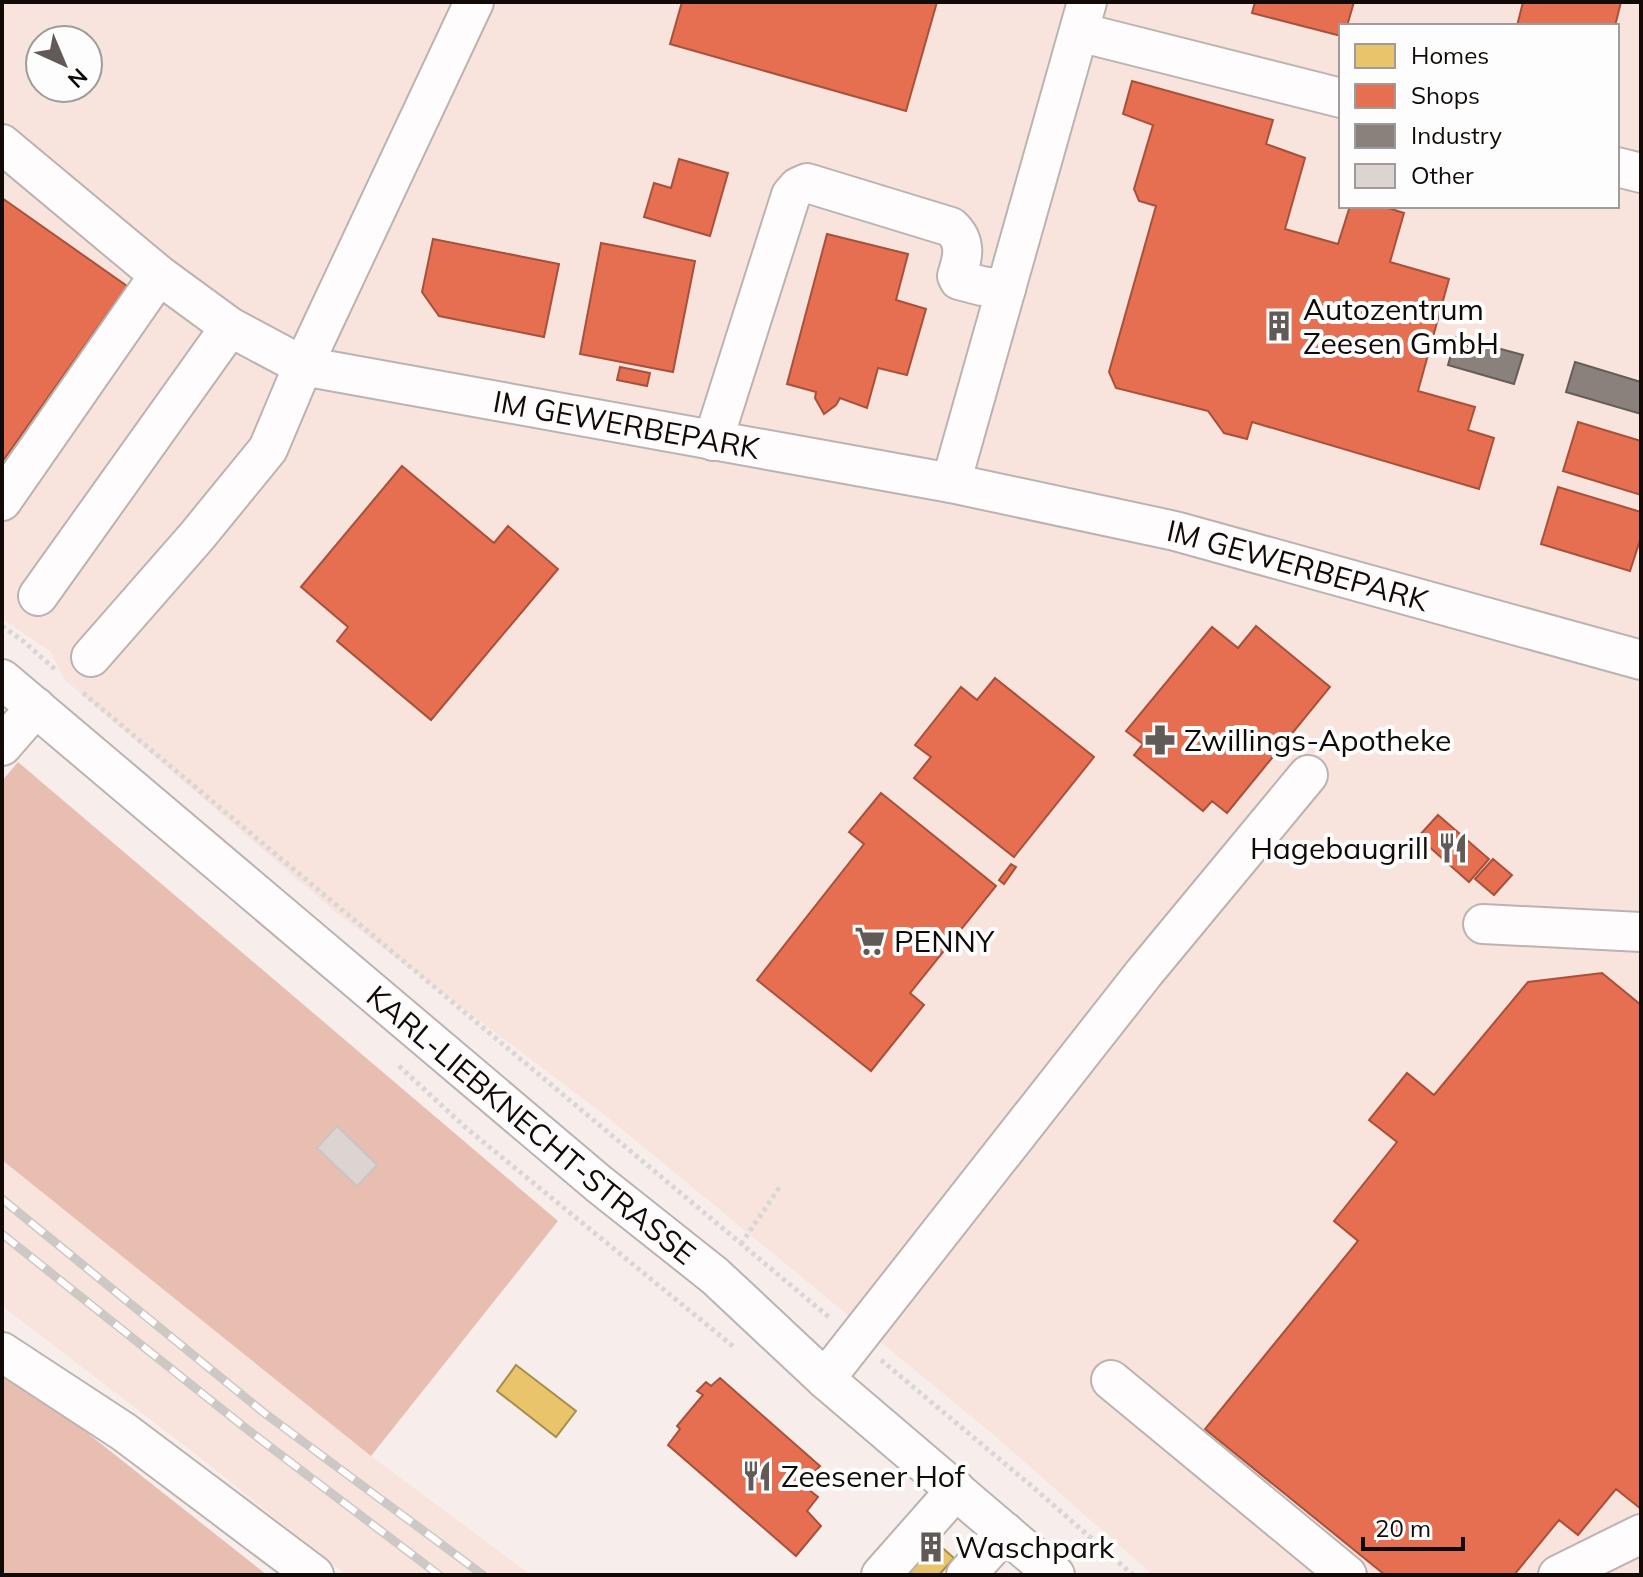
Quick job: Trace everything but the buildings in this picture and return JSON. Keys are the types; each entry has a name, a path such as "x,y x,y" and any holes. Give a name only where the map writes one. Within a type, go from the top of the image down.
{"street":[{"path":"77,674 268,449 303,366 474,2"},
{"path":"951,483 1083,17 1339,97"},
{"name":"IM GEWERBEPARK","path":"2,144 159,275 230,327 303,366 951,483 1175,531 1641,660"},
{"path":"1619,168 1641,173"},
{"path":"713,441 791,195 798,187 807,183 951,227 958,234 964,256 957,276 959,280 1006,289"},
{"path":"2,501 159,275"},
{"path":"38,596 230,327"},
{"name":"KARL-LIEBKNECHT-STRASSE","path":"2,679 599,1184 715,1276 825,1379 1055,1575"},
{"path":"2,746 36,707"},
{"path":"825,1379 1144,973 1308,775"},
{"path":"1483,924 1641,932"},
{"path":"2,1352 124,1432 314,1575"},
{"path":"1111,1380 1347,1575"},
{"path":"881,1575 956,1490"},
{"path":"966,1575 1005,1532"},
{"path":"1558,1575 1641,1534"}],"path":[{"path":"2,626 77,674 1133,1575"}],"shaded area":[{"path":"2,2 1641,2 1641,1575 1153,1575 990,1432 607,1117 334,911 64,679 50,651 2,619"},
{"path":"18,762 558,1221 371,1456 2,1160 2,781"},
{"path":"2,1160 371,1456 531,1575 346,1575 203,1460 2,1306"},
{"path":"2,1372 76,1424 267,1575 2,1575"}],"railway":[{"path":"2,1199 263,1412 483,1575"},
{"path":"2,1234 248,1430 439,1575"}],"place":[{"name":"Autozentrum Zeesen GmbH","path":"1279,326"},
{"name":"Zwillings-Apotheke","path":"1160,740"},
{"name":"Hagebaugrill","path":"1453,848"},
{"name":"PENNY","path":"870,941"},
{"name":"Zeesener Hof","path":"757,1476"},
{"name":"Waschpark","path":"931,1547"}]}
